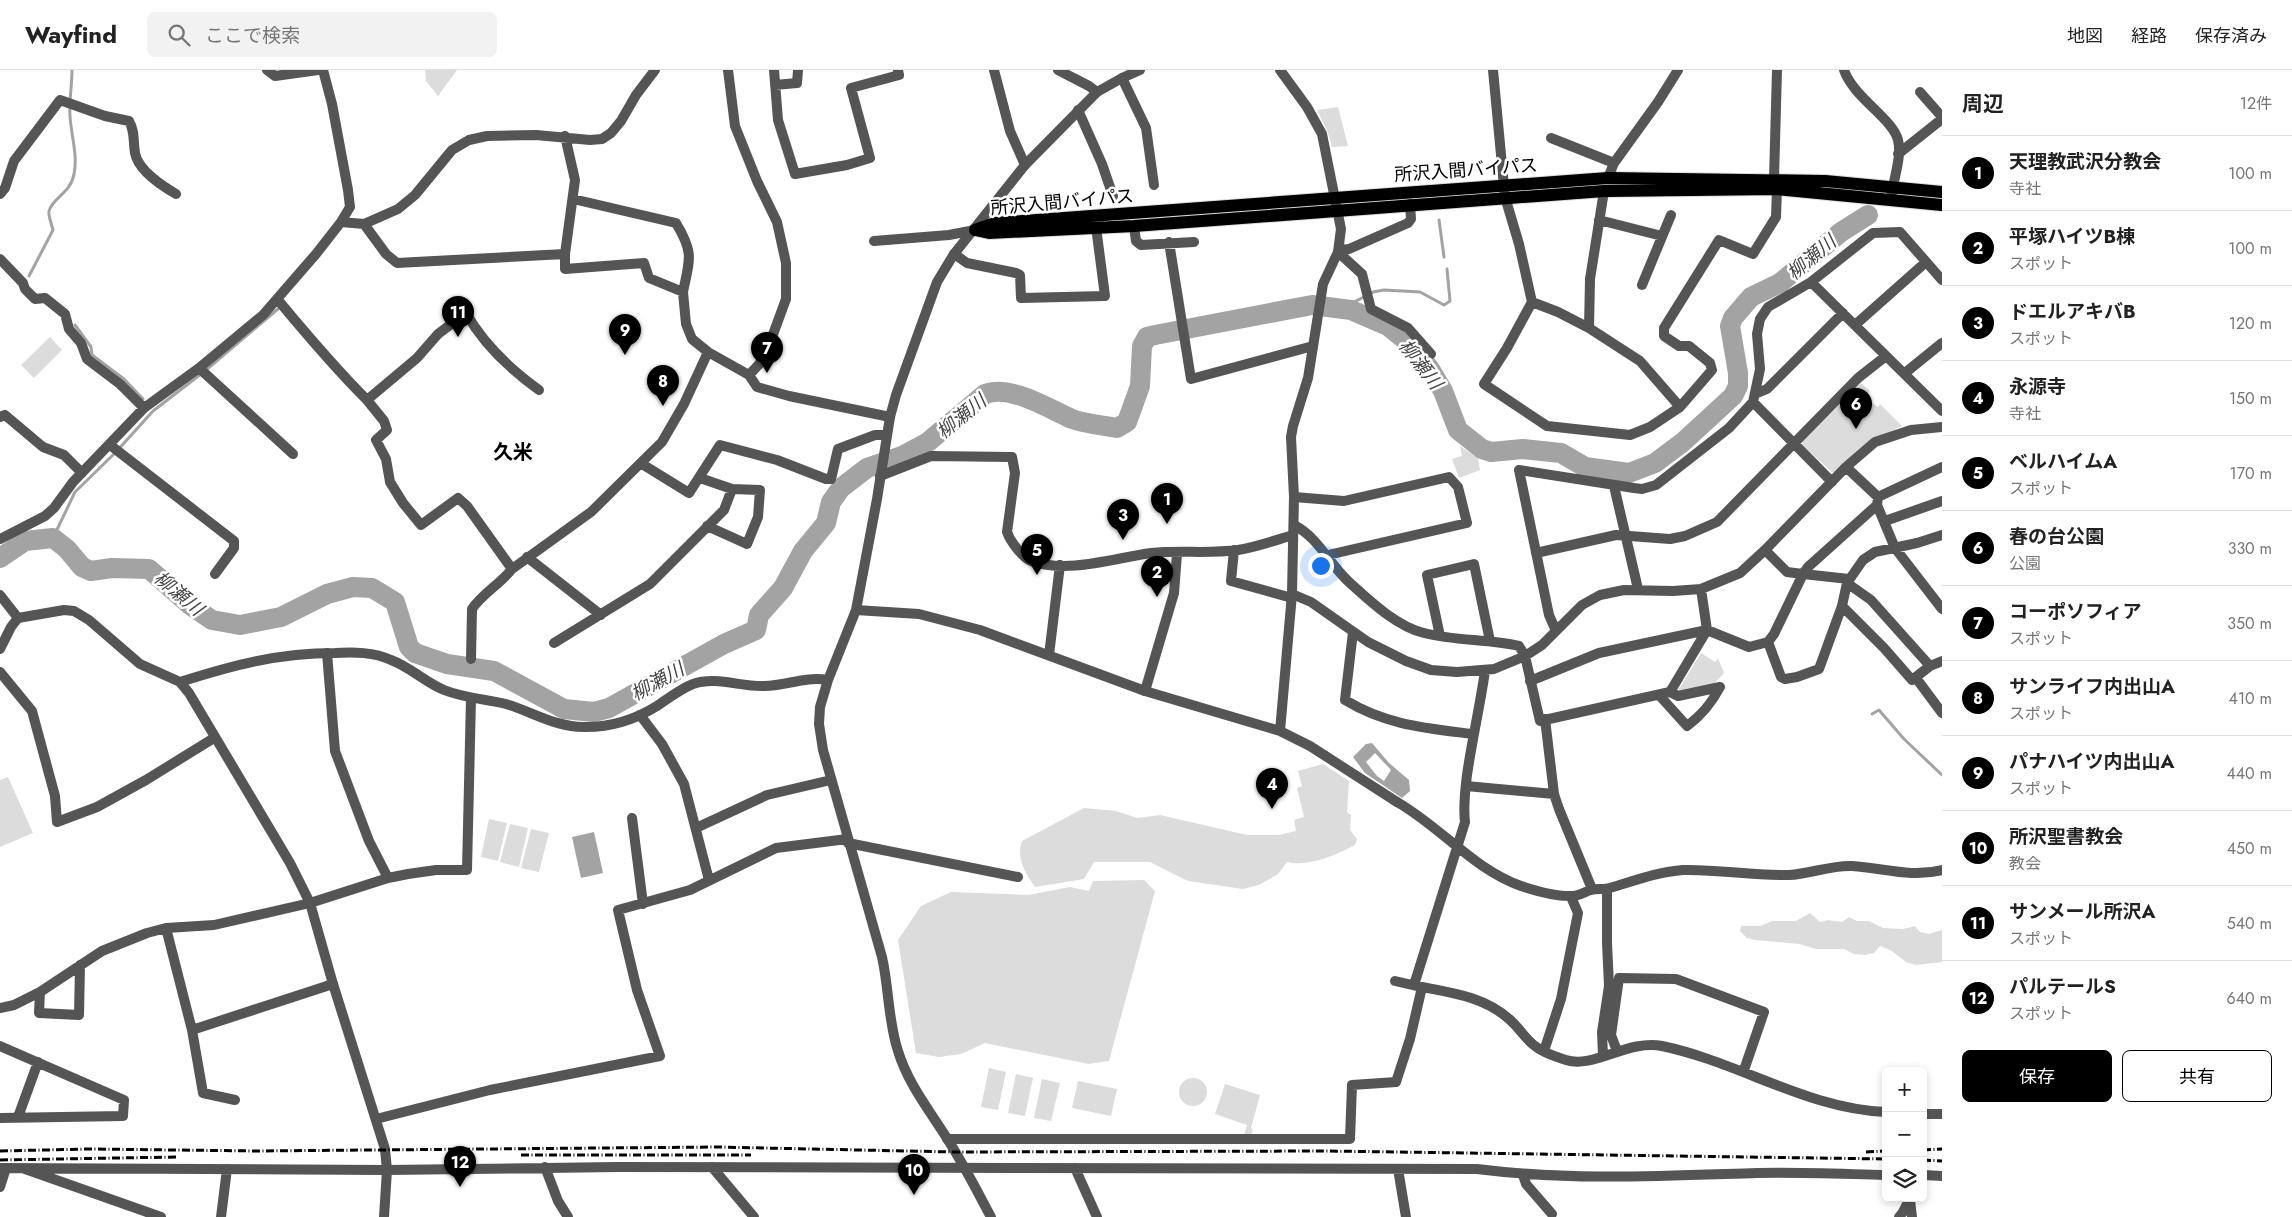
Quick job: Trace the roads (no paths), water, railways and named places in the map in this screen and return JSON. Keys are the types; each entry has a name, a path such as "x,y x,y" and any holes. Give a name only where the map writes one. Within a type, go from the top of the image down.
{"main road":[{"name":"所沢入間バイパス","path":"975,230 989,233 1134,226 1337,204 1410,204 1608,178 1776,184 1892,193 1942,192"},
{"name":"所沢入間バイパス","path":"975,230 995,223 1337,204 1504,191 1604,190 1776,184"},
{"name":"所沢入間バイパス","path":"1892,193 1942,205"}],"street":[{"path":"266,70 275,76 318,70"},
{"path":"0,539 45,516 82,473 115,449 144,408 199,368 263,315 278,300 341,222 350,207 348,190 332,104 323,70"},
{"path":"341,222 364,224 398,209 415,195 452,150 460,144 487,136 565,136 590,140 602,139 611,134 621,121 636,95 655,70"},
{"path":"728,70 735,126 757,181 777,222 786,263 786,299 764,359 749,374"},
{"path":"774,70 778,120 795,174 847,165 870,158 851,88 899,75 898,70"},
{"path":"775,85 797,83 798,70"},
{"path":"994,70 1010,131 1025,165"},
{"path":"1058,70 1097,92"},
{"path":"991,1217 965,1168 914,1087 898,1052 882,957 831,780 819,724 820,707 828,680 856,610 890,417 932,293 954,254 1025,165 1097,92 1140,70"},
{"path":"1280,70 1308,107 1322,134 1341,229 1339,251 1325,277 1321,290 1308,378 1293,426 1291,448 1294,497 1292,596 1280,731"},
{"path":"1494,70 1504,191 1520,244 1532,302 1508,348 1484,384 1547,426 1611,435 1630,435 1650,427 1680,407 1712,370 1710,363 1689,346 1679,346 1664,336 1664,328 1719,240 1753,254 1776,217 1777,70"},
{"path":"1608,178 1614,163 1658,102 1678,70"},
{"path":"1844,70 1852,86 1896,134 1898,154 1892,193"},
{"path":"1122,78 1146,128 1154,185"},
{"path":"1898,154 1942,118 1920,92"},
{"path":"0,194 5,188 14,161 60,100 105,116 129,121 133,128 135,154 138,161 158,184 176,194"},
{"path":"1078,110 1102,164 1113,196"},
{"path":"565,136 575,180 565,254 566,269 644,263 649,278 684,292"},
{"path":"1551,138 1614,163"},
{"path":"1589,328 1590,279 1604,190"},
{"path":"573,199 676,222 690,250 684,292 689,332 692,339 708,352 749,374 757,387 763,390 890,417"},
{"path":"1339,251 1349,249 1408,223 1411,219 1410,204"},
{"path":"1642,285 1671,215"},
{"path":"1599,220 1662,236"},
{"path":"364,224 386,254 397,263 565,254"},
{"path":"1134,226 1138,244 1194,242"},
{"path":"954,254 967,263 1016,273 1020,276 1021,298 1105,296 1096,227"},
{"path":"874,241 949,235 975,230"},
{"path":"1754,398 1760,369 1757,334 1760,319 1768,307 1811,282 1873,233 1900,232 1942,280"},
{"path":"1169,242 1191,379 1313,346"},
{"path":"1339,251 1362,274 1371,309 1408,328 1431,354"},
{"path":"0,259 19,278 25,289 35,299 45,298 65,314 69,329 81,343 87,359 120,384 144,408"},
{"path":"1855,325 1926,262"},
{"path":"1811,282 1942,411"},
{"path":"278,300 323,354 334,363 384,421 387,430 376,440 386,459 390,482 403,503 421,525 458,498 467,506 512,569"},
{"path":"1532,302 1558,312 1589,328 1640,361 1680,407"},
{"path":"367,400 417,358 438,334 466,313 490,348 539,390"},
{"path":"1556,631 1548,615 1519,470 1614,486 1642,489 1656,485 1729,428 1754,398 1767,389 1843,314"},
{"path":"1905,373 1942,343"},
{"path":"471,659 472,610 512,569 591,512 642,464 668,433 708,352"},
{"path":"1536,553 1616,535 1670,538 1685,536 1717,522 1858,378 1886,356"},
{"path":"199,368 293,454"},
{"path":"1754,398 1794,444 1832,482"},
{"path":"0,418 5,416 43,447 64,455 82,473"},
{"path":"1234,550 1232,581 1312,602 1353,632 1392,655 1431,670 1457,672 1485,671 1505,666 1525,656 1542,645 1572,614 1592,599 1610,592 1701,589 1740,573 1846,467 1875,442 1919,428 1942,427"},
{"path":"642,464 689,493 720,445 777,460 826,480 831,479 838,449 875,435 887,435"},
{"path":"115,449 234,541 234,548 215,574"},
{"path":"881,474 931,456 1012,457 1014,473 1007,532 1009,538 1026,558 1031,561 1060,565 1111,562 1152,553 1177,554 1234,550 1294,530 1311,537 1328,555 1347,581 1384,612 1412,629 1440,636 1519,646 1525,656 1540,721 1659,694 1670,692 1678,696 1720,687 1712,703 1699,718 1687,726 1659,694"},
{"path":"1846,467 1878,501 1895,548 1942,610"},
{"path":"1530,681 1599,653 1707,630 1749,648 1768,642 1774,634 1808,567 1878,501 1942,467"},
{"path":"1294,497 1344,501 1449,477 1458,486 1467,523 1328,555"},
{"path":"700,478 732,489 760,490 758,517 747,544 707,526"},
{"path":"1614,486 1638,590"},
{"path":"554,643 650,584 724,510 732,489"},
{"path":"1885,521 1942,501"},
{"path":"1768,642 1782,677 1785,679 1819,669 1842,606 1848,581 1863,560 1875,552 1942,535"},
{"path":"1765,550 1787,572 1848,581 1871,600 1930,666"},
{"path":"1144,691 1174,593 1177,554"},
{"path":"527,557 601,615"},
{"path":"1440,636 1427,575 1474,564 1490,641"},
{"path":"1049,655 1060,565"},
{"path":"1670,692 1707,630 1701,589"},
{"path":"0,595 18,618"},
{"path":"1842,606 1884,648 1912,680 1930,666 1942,661"},
{"path":"0,649 11,627 18,618 64,610 74,611 89,620 140,664 180,682 189,693 290,863 310,904 385,1149 387,1170 384,1217"},
{"path":"856,610 919,614 980,630 1144,691 1280,731 1310,746 1415,812 1476,863 1522,887 1571,897 1592,889 1608,889 1638,879 1683,870 1790,875 1827,868 1852,866 1905,874 1926,874 1942,870"},
{"path":"1353,632 1344,700 1383,720 1472,734"},
{"path":"180,682 260,659 354,652 392,660 434,685 470,698 504,704 564,725 580,727 610,725 640,715 686,687 701,682 767,686 816,678 828,680"},
{"path":"327,653 335,751 369,840 388,878"},
{"path":"947,1139 1350,1139 1352,1085 1396,1082 1410,1039 1418,986 1465,822 1463,808 1472,734 1480,705 1485,671"},
{"path":"0,672 32,711 55,796 57,822 97,807 146,780 214,738"},
{"path":"1916,678 1942,712"},
{"path":"0,1008 14,1005 40,992 80,965 120,942 166,928 214,925 310,904 388,878 425,871 467,870 470,698"},
{"path":"640,715 662,744 684,784 709,880"},
{"path":"1545,720 1554,794 1558,810 1592,889"},
{"path":"696,828 767,795 831,780"},
{"path":"1466,786 1554,794"},
{"path":"632,818 643,904"},
{"path":"376,1119 490,1090 660,1056 637,990 618,910 690,890 776,848 848,841 1018,878"},
{"path":"1603,1056 1602,1032 1609,986 1608,889"},
{"path":"1544,1051 1561,999 1578,913 1571,897"},
{"path":"166,928 192,1030 203,1093 234,1100"},
{"path":"40,992 39,1013 80,1014 80,965"},
{"path":"1617,1051 1611,1035 1620,978 1676,980 1764,1012 1744,1070"},
{"path":"1395,981 1465,995 1488,1004 1510,1019 1535,1047 1568,1060 1578,1062 1643,1045 1659,1046 1744,1070 1799,1094 1851,1109 1882,1112"},
{"path":"192,1030 333,984"},
{"path":"0,1046 124,1100 123,1116 0,1118"},
{"path":"18,1117 38,1062"},
{"path":"1927,1114 1942,1114"},
{"path":"20,1167 147,1215 161,1217"},
{"path":"0,1188 3,1168 20,1167 387,1170 546,1167 1477,1168 1523,1175 1639,1178 1759,1173 1882,1175"},
{"path":"546,1167 558,1201 568,1217"},
{"path":"712,1167 754,1217"},
{"path":"1075,1168 1096,1217"},
{"path":"221,1217 228,1169"},
{"path":"1398,1169 1406,1217"},
{"path":"1523,1175 1526,1184 1550,1216"},
{"path":"1927,1175 1942,1176"},
{"path":"1899,1217 1908,1202"},
{"path":"1910,1202 1912,1217"}],"waterway":[{"path":"29,276 53,230 49,213 51,206 66,191 74,174 75,152 70,110 72,70"},
{"name":"柳瀬川","path":"0,558 25,541 53,538 67,549 82,567 91,571 112,568 149,569 190,605 212,620 240,625 281,617 327,594 353,587 372,588 395,602 409,647 415,653 447,664 494,671 564,709 594,712 609,708 724,644 756,630 759,615 783,588 803,551 826,523 831,502 841,488 867,468 902,456 928,442 985,394 1006,392 1029,399 1077,421 1117,428 1127,422 1140,386 1142,346 1147,337 1312,305 1351,310 1388,326 1409,343 1430,369 1443,391 1458,430 1482,449 1491,452 1523,449 1561,453 1585,467 1629,473 1655,463 1683,442 1733,396 1738,386 1738,373 1730,326 1733,318 1751,297 1780,283 1841,232 1868,215"},
{"path":"1439,220 1444,257"},
{"path":"1343,308 1373,292 1384,290 1420,292 1444,305 1450,301 1447,269"},
{"path":"206,370 278,309"},
{"path":"75,325 91,347 92,355 124,379 143,399"},
{"path":"53,538 75,492 115,453 153,411 201,374"},
{"path":"1872,714 1879,710 1904,739 1942,775"}],"railway":[{"path":"0,1151 89,1149 257,1151 716,1147 955,1152 1326,1151 1882,1159"},
{"path":"1927,1150 1942,1149"},
{"path":"1866,1152 1882,1151"},
{"path":"521,1155 751,1155"},
{"path":"0,1160 176,1157"},
{"path":"1927,1160 1942,1161"}],"place":[{"name":"サンメール所沢A","path":"458,337"},
{"name":"パナハイツ内出山A","path":"625,355"},
{"name":"コーポソフィア","path":"767,373"},
{"name":"サンライフ内出山A","path":"663,406"},
{"name":"春の台公園","path":"1856,429"},
{"name":"天理教武沢分教会","path":"1167,524"},
{"name":"ドエルアキバB","path":"1123,540"},
{"name":"ベルハイムA","path":"1037,575"},
{"name":"平塚ハイツB棟","path":"1157,597"},
{"name":"永源寺","path":"1272,809"},
{"name":"パルテールS","path":"460,1187"},
{"name":"所沢聖書教会","path":"914,1195"}],"district":[{"name":"久米","path":"513,452"}]}
